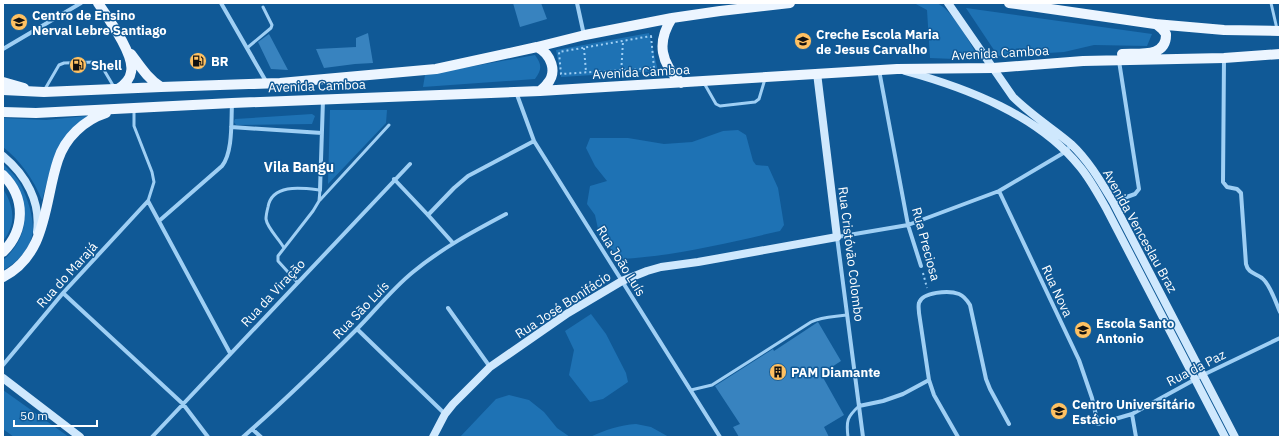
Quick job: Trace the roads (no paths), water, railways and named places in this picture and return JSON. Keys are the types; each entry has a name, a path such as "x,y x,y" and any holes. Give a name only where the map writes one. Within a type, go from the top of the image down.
{"main road":[{"path":"98,3 113,26 131,60 132,72 125,83 116,89"},
{"path":"104,3 113,26"},
{"name":"Avenida Camboa","path":"3,90 42,92 267,83 436,69 585,35 721,7 790,3"},
{"name":"Avenida Venceslau Braz","path":"948,3 1013,97 1023,107 1071,145 1097,176 1113,202 1235,437"},
{"path":"1009,3 1053,6 1155,24 1224,30 1279,31"},
{"path":"672,18 664,33 662,43 663,53 670,71 681,83"},
{"path":"1083,62 1105,55 1156,52 1163,48 1166,40 1166,34 1155,24"},
{"path":"123,44 146,75 161,87"},
{"path":"537,47 542,49 548,56 553,69 551,78 540,91"},
{"name":"Avenida Camboa","path":"3,112 36,113 116,110 232,103 540,91 897,69 993,68 1118,60 1224,58 1280,54"},
{"name":"Avenida Venceslau Braz","path":"897,69 937,80 981,96 1015,114 1033,125 1079,166 1093,185 1106,208 1225,437"},
{"name":"Rua Cristóvão Colombo","path":"817,73 837,237"},
{"path":"3,82 42,92"},
{"path":"3,277 22,263 34,247 44,220 58,160 66,144 74,134 90,120 104,113 116,110"},
{"path":"3,156 19,171 29,186 32,194 38,220 37,235 34,247"},
{"path":"3,175 9,182 17,197 20,218 15,235 3,252"},
{"name":"Rua José Bonifácio","path":"433,437 445,414 453,404 490,368 568,313 622,281 661,267 698,262 837,237"},
{"path":"3,378 80,437"}],"street":[{"path":"3,49 81,3"},
{"path":"221,3 267,83"},
{"path":"577,3 585,35"},
{"path":"1224,58 1222,178 1227,187 1237,189 1241,193 1246,264 1249,271 1264,279 1280,312"},
{"path":"1113,202 1135,194 1139,189 1118,60"},
{"name":"Rua Preciosa","path":"878,70 908,225 921,266"},
{"name":"Rua João Luís","path":"515,91 534,141 720,437"},
{"path":"320,190 323,99"},
{"path":"159,221 222,166 226,160 230,146 232,103"},
{"path":"231,127 322,133"},
{"path":"428,215 468,176 534,141"},
{"path":"837,237 908,225 999,191 1065,152 1071,145"},
{"name":"Rua da Viração","path":"152,437 394,179 410,164"},
{"path":"394,179 453,243"},
{"name":"Rua Nova","path":"999,191 1079,360 1092,398 1098,424"},
{"path":"148,201 230,353"},
{"name":"Rua do Marajá","path":"3,365 63,293 148,201"},
{"name":"Rua São Luís","path":"243,437 288,397 414,271 453,243 506,214"},
{"name":"Rua Cristóvão Colombo","path":"837,237 864,437"},
{"name":"Rua Preciosa","path":"958,437 934,395 929,380 919,304 922,298 929,294 951,292 966,298 970,305 986,379 1009,424"},
{"path":"63,293 183,404 208,437"},
{"path":"448,308 490,368"},
{"path":"357,329 445,414"},
{"name":"Rua da Paz","path":"1098,424 1132,414 1195,379 1280,338"},
{"path":"859,406 883,401 903,394 929,380"},
{"path":"1132,414 1136,437"},
{"path":"252,429 261,437"}],"lane":[{"path":"1270,3 1279,31"},
{"path":"247,48 271,28 272,25 263,7"},
{"path":"42,92 59,65 64,62 96,62 101,65 116,89"},
{"path":"703,81 716,104 720,106 755,102 760,99 765,77"},
{"path":"134,108 134,126 152,172 154,182 148,201"},
{"path":"297,282 278,261 278,256 319,201 389,125"},
{"path":"284,248 270,228 266,219 269,202 275,194 296,188 320,190 319,201"},
{"path":"691,390 712,385 811,322 828,316 847,315"},
{"path":"848,437 847,424 849,417 859,406"}],"place":[{"name":"Centro de Ensino Nerval Lebre Santiago","path":"19,22"},
{"name":"Creche Escola Maria de Jesus Carvalho","path":"803,41"},
{"name":"BR","path":"198,61"},
{"name":"Shell","path":"78,65"},
{"name":"Escola Santo Antonio","path":"1083,330"},
{"name":"PAM Diamante","path":"778,372"},
{"name":"Centro Universitário Estácio","path":"1059,411"}],"district":[{"name":"Vila Bangu","path":"299,167"}]}
